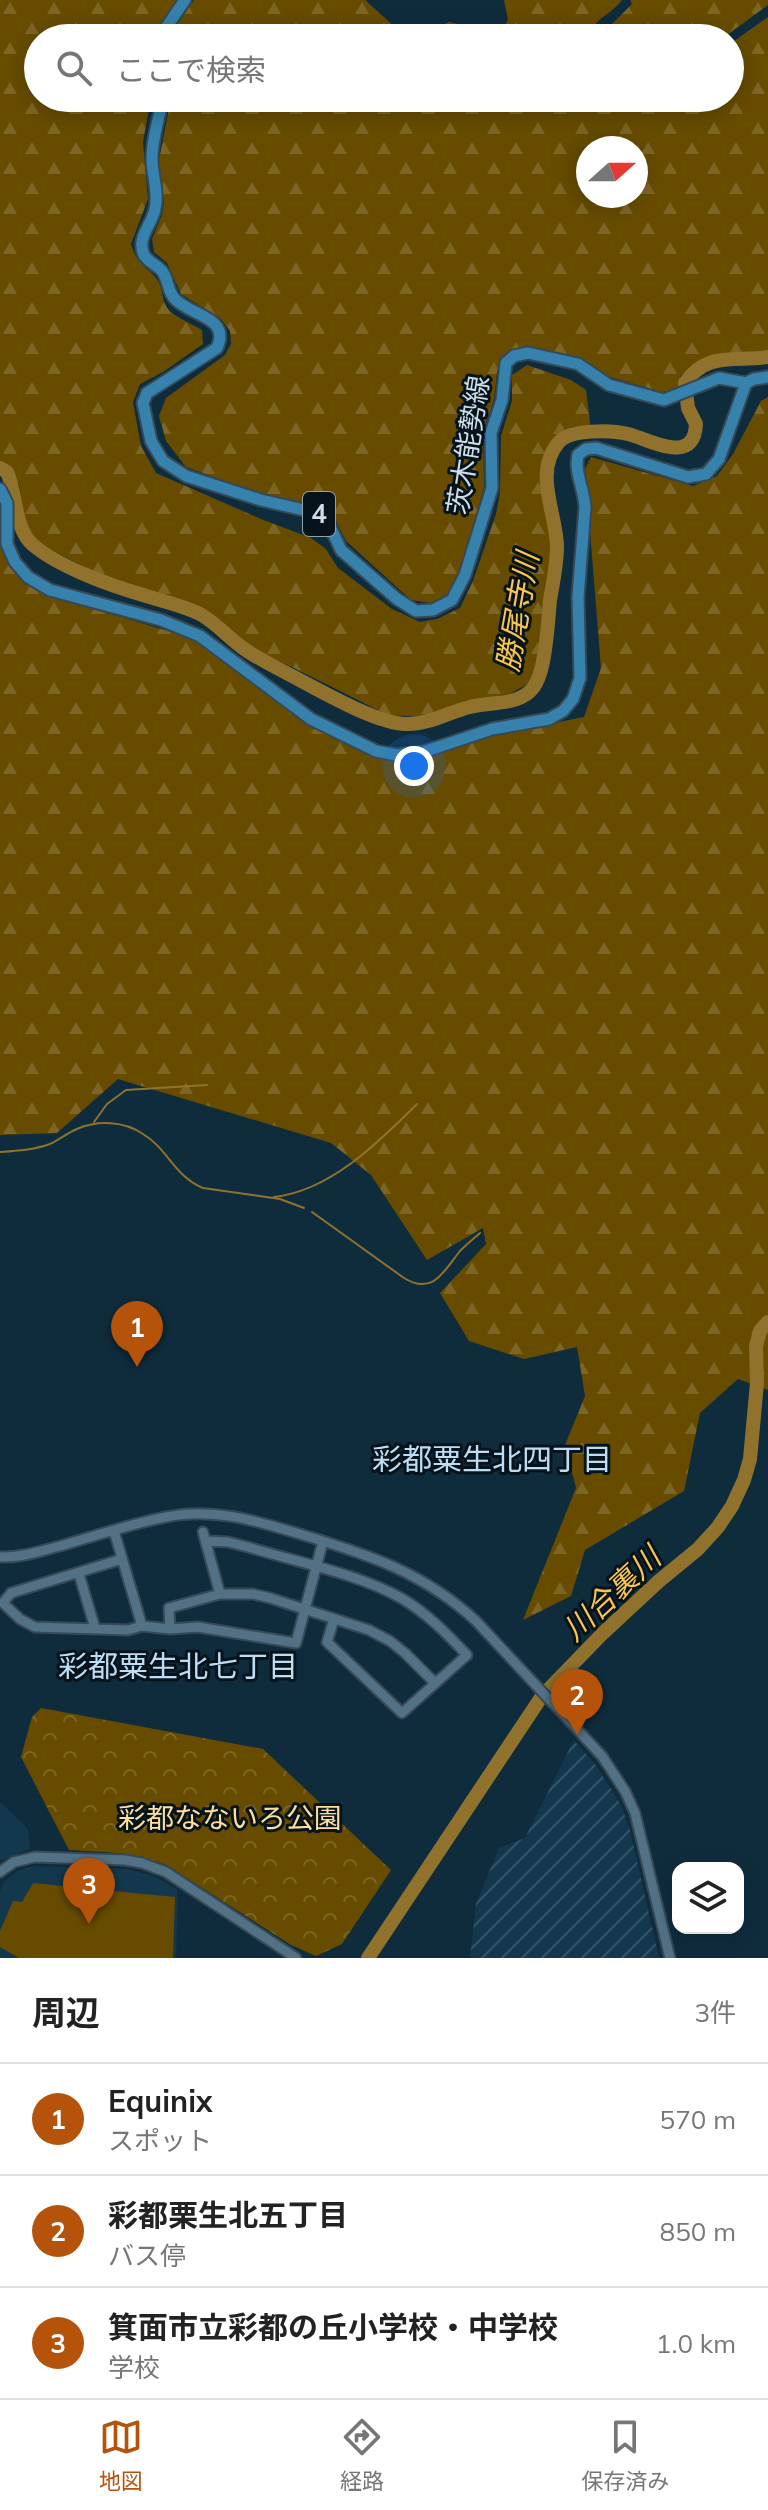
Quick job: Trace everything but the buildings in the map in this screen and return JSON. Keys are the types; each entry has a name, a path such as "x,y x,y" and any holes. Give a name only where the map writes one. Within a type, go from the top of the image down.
{"main road":[{"path":"169,24 185,0"},
{"name":"茨木能勢線","path":"160,112 153,147 155,212 142,239 143,252 146,259 162,271 177,302 215,324 222,338 217,348 147,393 143,403 151,441 163,461 186,476 261,500 317,513 327,520 341,550 397,599 416,611 433,610 452,600 465,575 492,488 491,433 502,400 506,363 514,356 528,353 578,364 609,385 664,400 719,378 746,383"},
{"path":"0,489 7,503 7,544 15,562 28,577 50,590 161,620 200,636 311,719 376,751 397,755 423,752 492,729 549,719 563,711 573,699 580,678 578,597 585,507 576,465 578,455 586,449 596,448 688,477 706,474 719,459 746,383 768,377"}],"street":[{"path":"0,1557 39,1552 163,1517 208,1512 246,1518 371,1555 429,1584 466,1611 526,1673 602,1756 625,1791 635,1813 670,1958"},
{"path":"114,1531 142,1626"},
{"path":"220,1594 204,1536 317,1568 390,1593 427,1616 467,1655 402,1713 327,1642 334,1619"},
{"path":"122,1559 11,1593 3,1603 20,1619 35,1627 128,1630 142,1626 170,1629 198,1627 296,1643 323,1541"},
{"path":"79,1574 95,1628"},
{"path":"170,1629 169,1608 220,1594 253,1594 369,1630 390,1641 435,1683"},
{"path":"0,1872 14,1862 35,1857 142,1863 166,1872 296,1958"}],"shaded area":[{"path":"574,1740 597,1767 621,1805 630,1830 659,1958 470,1958 476,1904 499,1848 525,1838"},
{"path":"0,1802 28,1829 30,1849 0,1861"},
{"path":"33,1866 127,1869 154,1876 178,1890 176,1958 0,1958 0,1891 5,1881 17,1871"}],"green space":[{"path":"0,0 177,0 160,24 24,24 24,112 148,112 143,142 148,199 131,244 138,259 160,285 169,310 202,330 203,344 140,384 133,402 141,446 156,473 311,538 326,549 338,568 392,609 420,622 437,619 460,608 473,581 500,493 501,436 512,401 512,375 527,365 571,380 586,390 591,430 578,429 556,437 542,464 542,498 552,549 540,654 532,682 509,694 459,703 423,717 388,715 259,653 201,608 98,574 34,541 25,519 19,485 9,466 0,462"},
{"path":"194,0 365,0 392,24 178,24"},
{"path":"504,0 622,0 596,24 505,24 508,20"},
{"path":"630,0 768,0 768,5 742,24 612,24 632,4"},
{"path":"768,17 768,350 710,357 680,377 681,388 662,392 610,377 580,358 527,348 510,352 501,359 494,399 483,431 484,488 459,575 448,594 431,603 411,600 346,541 332,514 319,506 259,493 186,467 166,441 159,416 166,398 225,355 231,344 230,331 221,319 181,294 167,263 154,252 152,239 164,203 159,160 168,112 744,112 744,34"},
{"path":"768,397 768,1390 738,1379 700,1413 684,1491 585,1550 571,1596 523,1620 576,1488 565,1445 585,1396 577,1347 524,1359 469,1341 440,1293 486,1244 483,1228 427,1260 371,1175 331,1143 118,1079 57,1133 0,1135 0,540 10,566 24,583 48,595 198,640 309,725 375,755 398,761 424,757 484,737 584,717 601,668 585,469 591,457 693,486 717,476 733,454 761,401"},
{"name":"彩都なないろ公園","path":"41,1708 263,1749 391,1870 342,1944 316,1956 291,1945 168,1866 132,1855 69,1850 21,1757 32,1717"},
{"path":"33,1883 175,1897 173,1958 19,1958 0,1947 0,1931 13,1901 22,1902"}],"waterway":[{"name":"勝尾寺川","path":"0,468 7,472 22,530 33,545 44,553 100,581 200,614 254,656 347,705 393,722 414,724 470,707 515,700 528,693 535,684 545,650 557,553 547,479 551,454 559,442 572,435 602,431 628,434 669,447 687,444 693,437 696,424 688,408 685,383 694,373 712,362 768,357"},
{"path":"94,1122 107,1104 126,1090 207,1085"},
{"path":"274,1197 295,1193 334,1175 370,1149 417,1104"},
{"path":"0,1152 44,1146 85,1126 119,1124 152,1140 185,1177 203,1188 280,1199 304,1208"},
{"path":"312,1212 414,1283 430,1283 437,1279 480,1233"},
{"name":"川合裏川","path":"368,1958 542,1696 603,1633 698,1549 732,1506 750,1459 757,1383 756,1346 760,1331 768,1322"}],"place":[{"name":"Equinix","path":"137,1367"},
{"name":"彩都栗生北五丁目","path":"577,1735"},
{"name":"箕面市立彩都の丘小学校・中学校","path":"89,1924"}],"district":[{"name":"彩都粟生北四丁目","path":"492,1460"},
{"name":"彩都粟生北七丁目","path":"178,1667"}]}
